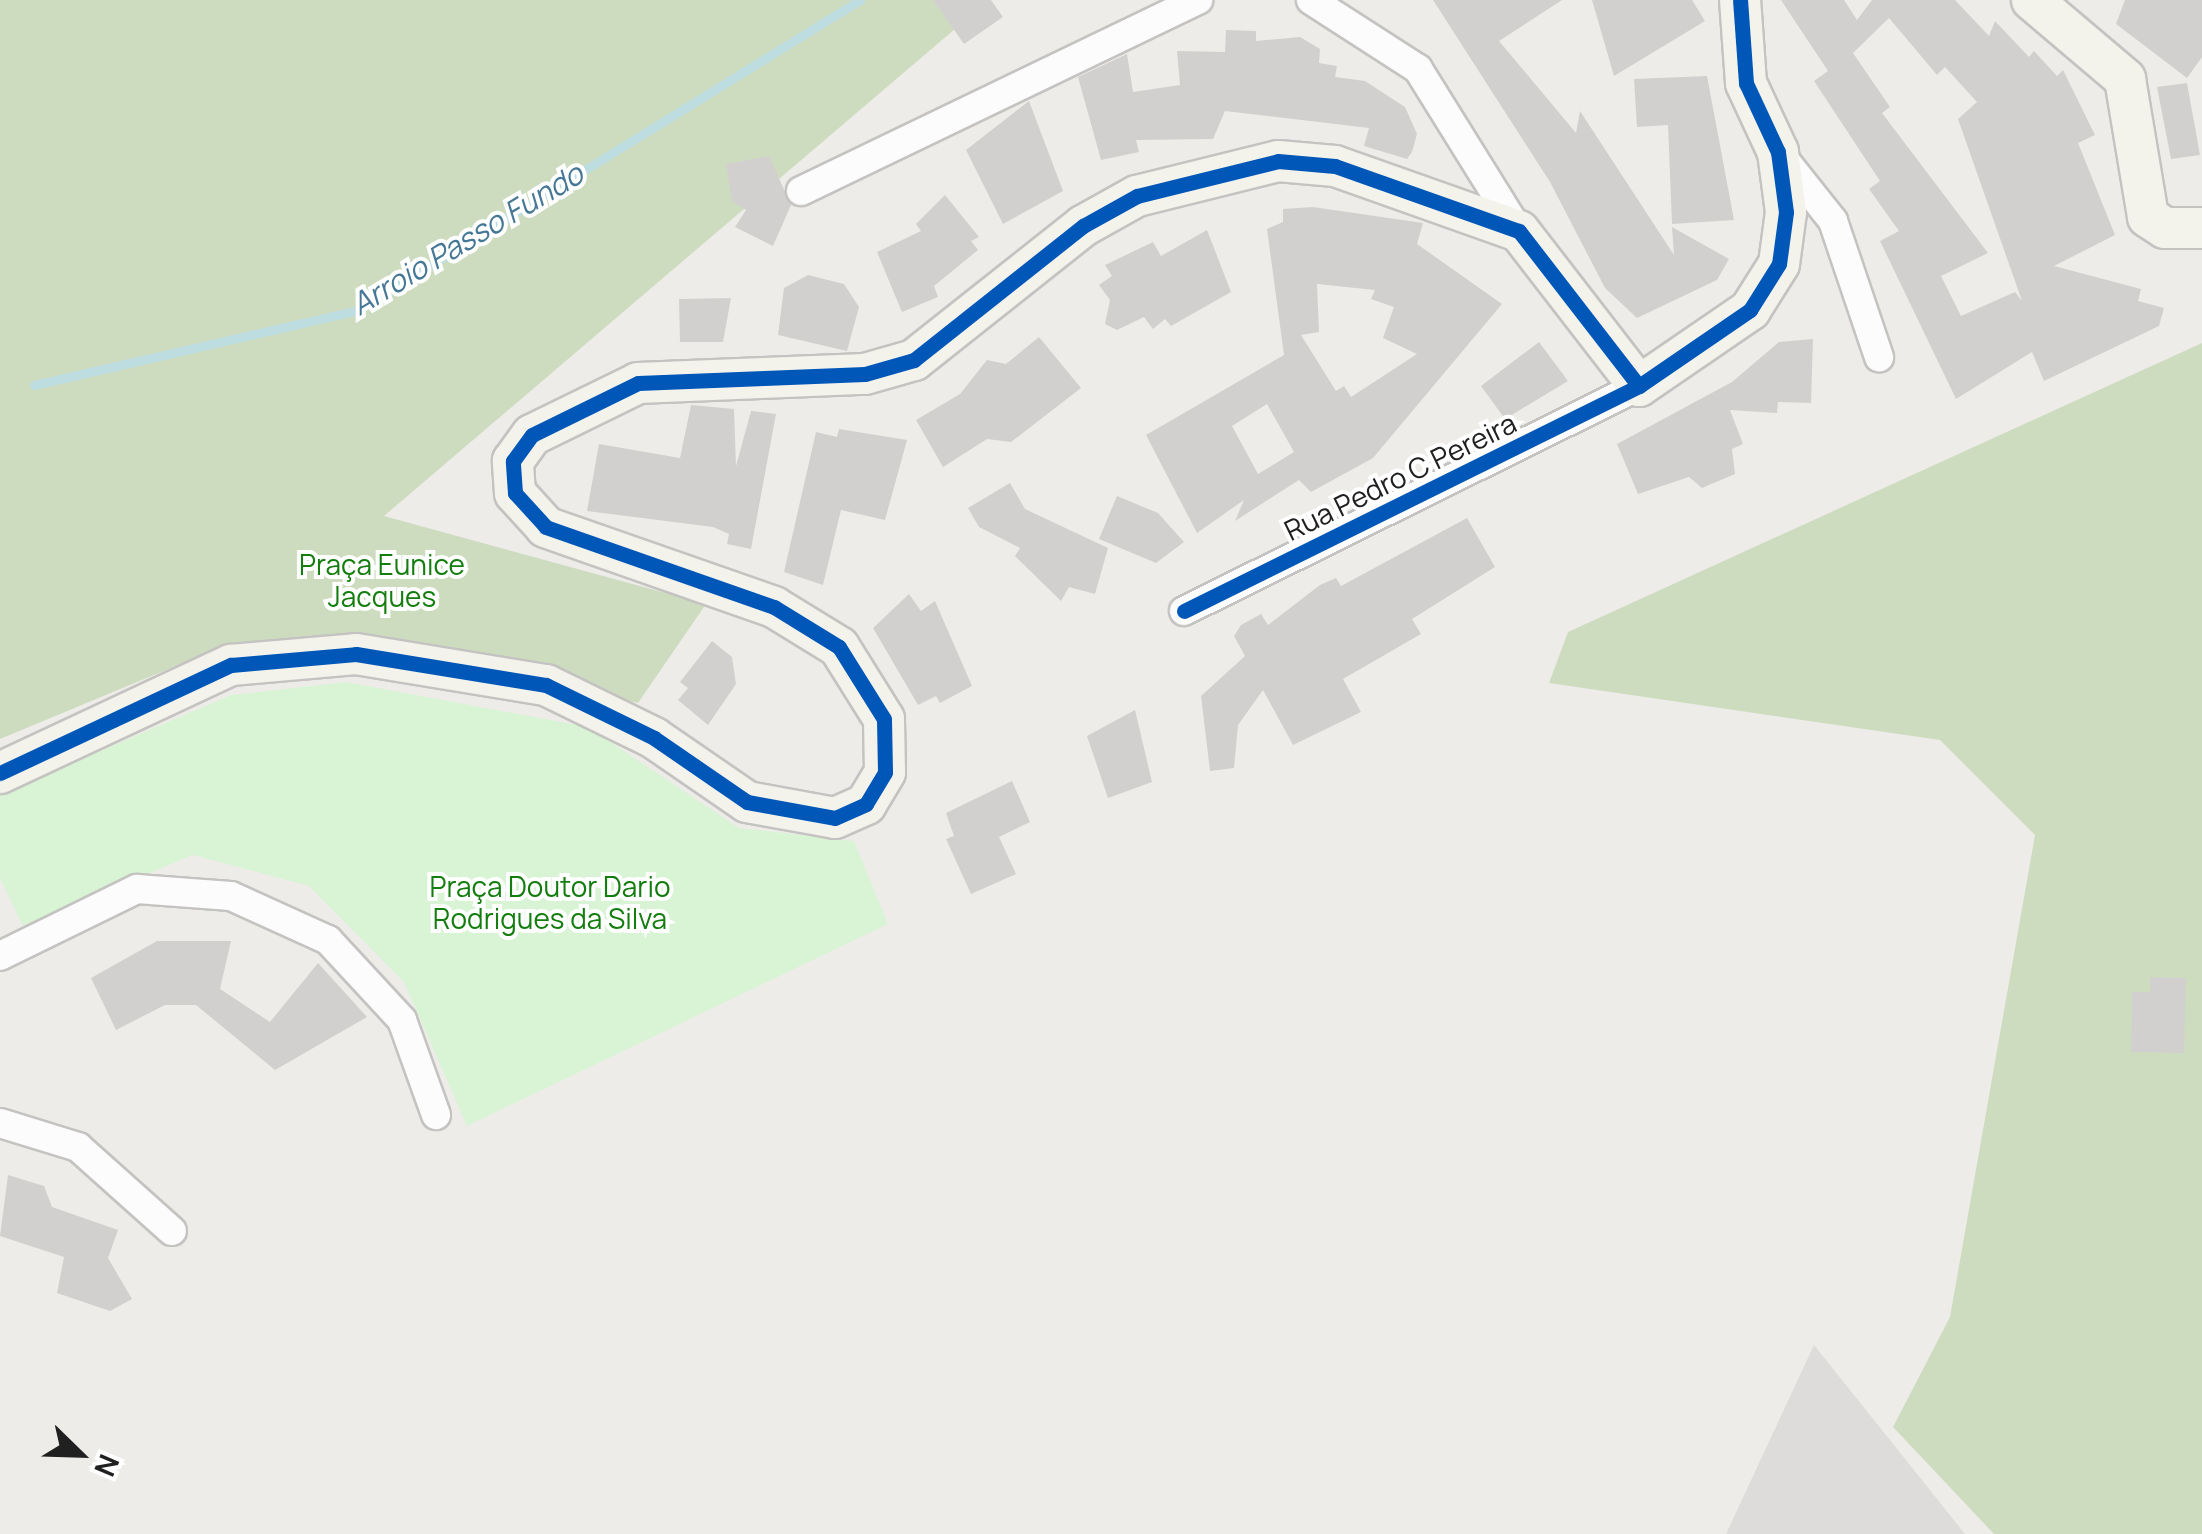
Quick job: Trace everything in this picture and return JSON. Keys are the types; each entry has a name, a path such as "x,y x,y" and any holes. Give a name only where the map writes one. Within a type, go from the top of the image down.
{"street":[{"path":"801,190 1198,0"},
{"path":"1311,0 1418,69 1519,231 1638,386 1750,310 1779,264 1786,212 1778,152"},
{"path":"1740,0 1746,83 1778,152 1833,221 1879,357"},
{"path":"2032,0 2125,79 2148,217 2165,228 2202,228"},
{"path":"0,772 232,665 356,654 546,685 654,738 748,802 835,818 866,804 885,772 884,719 840,647 774,607 546,528 515,493 513,461 532,434 638,382 865,374 914,360 1083,226 1137,196 1278,161 1335,166 1519,231"},
{"name":"Rua Pedro C Pereira","path":"1184,611 1638,386"},
{"path":"0,956 137,889 231,896 328,940 402,1020 436,1115"},
{"path":"0,1123 78,1147 172,1230"}],"shaded area":[{"path":"1814,1345 1965,1534 1726,1534"}],"green space":[{"name":"Praça Eunice Jacques","path":"0,0 989,0 384,516 706,604 638,703 360,637 226,645 0,739"},
{"path":"2202,343 2202,1534 1994,1534 1893,1427 1950,1317 2035,835 1940,740 1549,683 1568,632"},
{"name":"Praça Doutor Dario Rodrigues da Silva","path":"346,682 588,727 739,828 854,841 888,924 467,1126 404,982 309,886 193,855 23,926 0,878 0,794 231,695"}],"building":[{"path":"933,0 991,0 1003,17 964,44"},
{"path":"1433,0 1562,0 1499,41 1576,133 1580,111 1674,255 1672,227 1729,259 1717,280 1637,318 1605,288 1550,182"},
{"path":"1592,0 1692,0 1705,21 1614,76"},
{"path":"1781,0 1844,0 1857,20 1872,0 1955,0 1989,36 1995,21 2029,57 2034,51 2057,76 2063,70 2095,135 2078,143 2115,235 2054,266 2141,289 2138,301 2164,308 2159,326 2044,381 2032,352 1956,399 1880,241 1899,231 1869,189 1880,181 1814,81 1828,71","holes":["1889,18 1937,75 1945,67 1977,102 1958,119 2022,301 2015,292 1961,316 1941,276 1988,253 1882,113 1890,107 1853,53"]},
{"path":"2125,0 2202,0 2202,57 2187,78 2116,24"},
{"path":"1226,30 1256,31 1256,41 1300,37 1320,49 1319,63 1337,66 1335,77 1365,81 1405,107 1417,134 1412,152 1407,159 1364,146 1369,128 1225,111 1213,139 1136,140 1139,152 1101,160 1078,77 1127,54 1133,92 1180,85 1177,51 1225,52"},
{"path":"1707,76 1734,220 1672,224 1668,125 1637,127 1634,79"},
{"path":"2187,83 2200,155 2171,159 2157,87"},
{"path":"1029,101 1063,191 1003,224 966,150"},
{"path":"769,156 791,205 773,246 735,227 746,210 732,201 726,164"},
{"path":"945,195 979,237 971,241 978,250 934,286 938,297 902,312 877,252 921,231 916,224"},
{"path":"1313,207 1423,223 1417,244 1502,304 1373,458 1311,492 1299,480 1235,521 1244,500 1197,533 1146,435 1284,355 1267,229 1283,222 1283,209","holes":["1317,284 1375,290 1371,299 1394,307 1383,338 1417,354 1351,397 1344,386 1336,391 1301,335 1319,332","1267,404 1294,452 1258,474 1232,426"]},
{"path":"1207,230 1231,292 1171,326 1165,319 1153,329 1144,317 1117,330 1105,324 1110,300 1099,285 1112,276 1105,265 1153,242 1161,256"},
{"path":"808,275 844,284 859,307 847,351 778,335 784,288"},
{"path":"731,298 723,342 680,342 679,299"},
{"path":"1039,337 1081,388 1011,442 987,439 943,467 916,420 960,394 987,360 1006,364"},
{"path":"1813,339 1811,403 1778,402 1777,413 1730,410 1743,444 1732,449 1735,474 1702,488 1689,477 1638,494 1617,444 1732,382 1779,342"},
{"path":"1539,342 1568,381 1505,419 1481,386"},
{"path":"691,405 734,409 736,466 751,411 776,414 751,549 727,544 729,534 713,527 587,511 599,444 680,458"},
{"path":"839,429 907,440 885,520 841,510 823,585 784,572 816,432 837,437"},
{"path":"1010,483 1025,509 1108,548 1095,594 1069,587 1061,601 1015,556 1020,548 979,527 968,508"},
{"path":"1117,496 1158,513 1184,542 1156,563 1099,539"},
{"path":"1467,518 1495,567 1412,619 1421,634 1343,679 1361,712 1293,745 1263,690 1238,725 1234,768 1210,771 1201,696 1245,656 1234,636 1241,625 1261,614 1268,625 1320,585 1336,578 1341,586"},
{"path":"909,594 921,611 935,601 972,686 940,703 936,696 918,705 873,628"},
{"path":"712,641 732,657 736,684 708,725 678,700 688,688 680,682"},
{"path":"1135,710 1152,782 1108,798 1087,736"},
{"path":"1012,781 1030,822 999,837 1016,874 971,894 946,839 954,836 946,813"},
{"path":"157,941 231,941 220,989 270,1022 318,963 367,1017 275,1070 196,1005 165,1005 116,1030 91,978"},
{"path":"2150,977 2186,978 2184,1053 2131,1052 2132,992 2150,992"},
{"path":"8,1175 44,1186 52,1207 118,1230 108,1258 132,1299 110,1311 57,1293 64,1257 0,1236"}],"waterway":[{"name":"Arroio Passo Fundo","path":"34,385 358,310 860,0"}],"cycle path":[{"path":"1184,611 1639,386 1750,310 1779,264 1786,212 1778,152 1746,83 1740,0"},
{"path":"0,773 231,665 356,654 546,685 654,738 747,802 835,818 866,804 885,772 884,719 839,647 774,607 546,527 515,493 513,461 532,435 638,383 865,374 914,360 1083,226 1137,196 1278,161 1335,166 1519,231 1639,386"}]}
